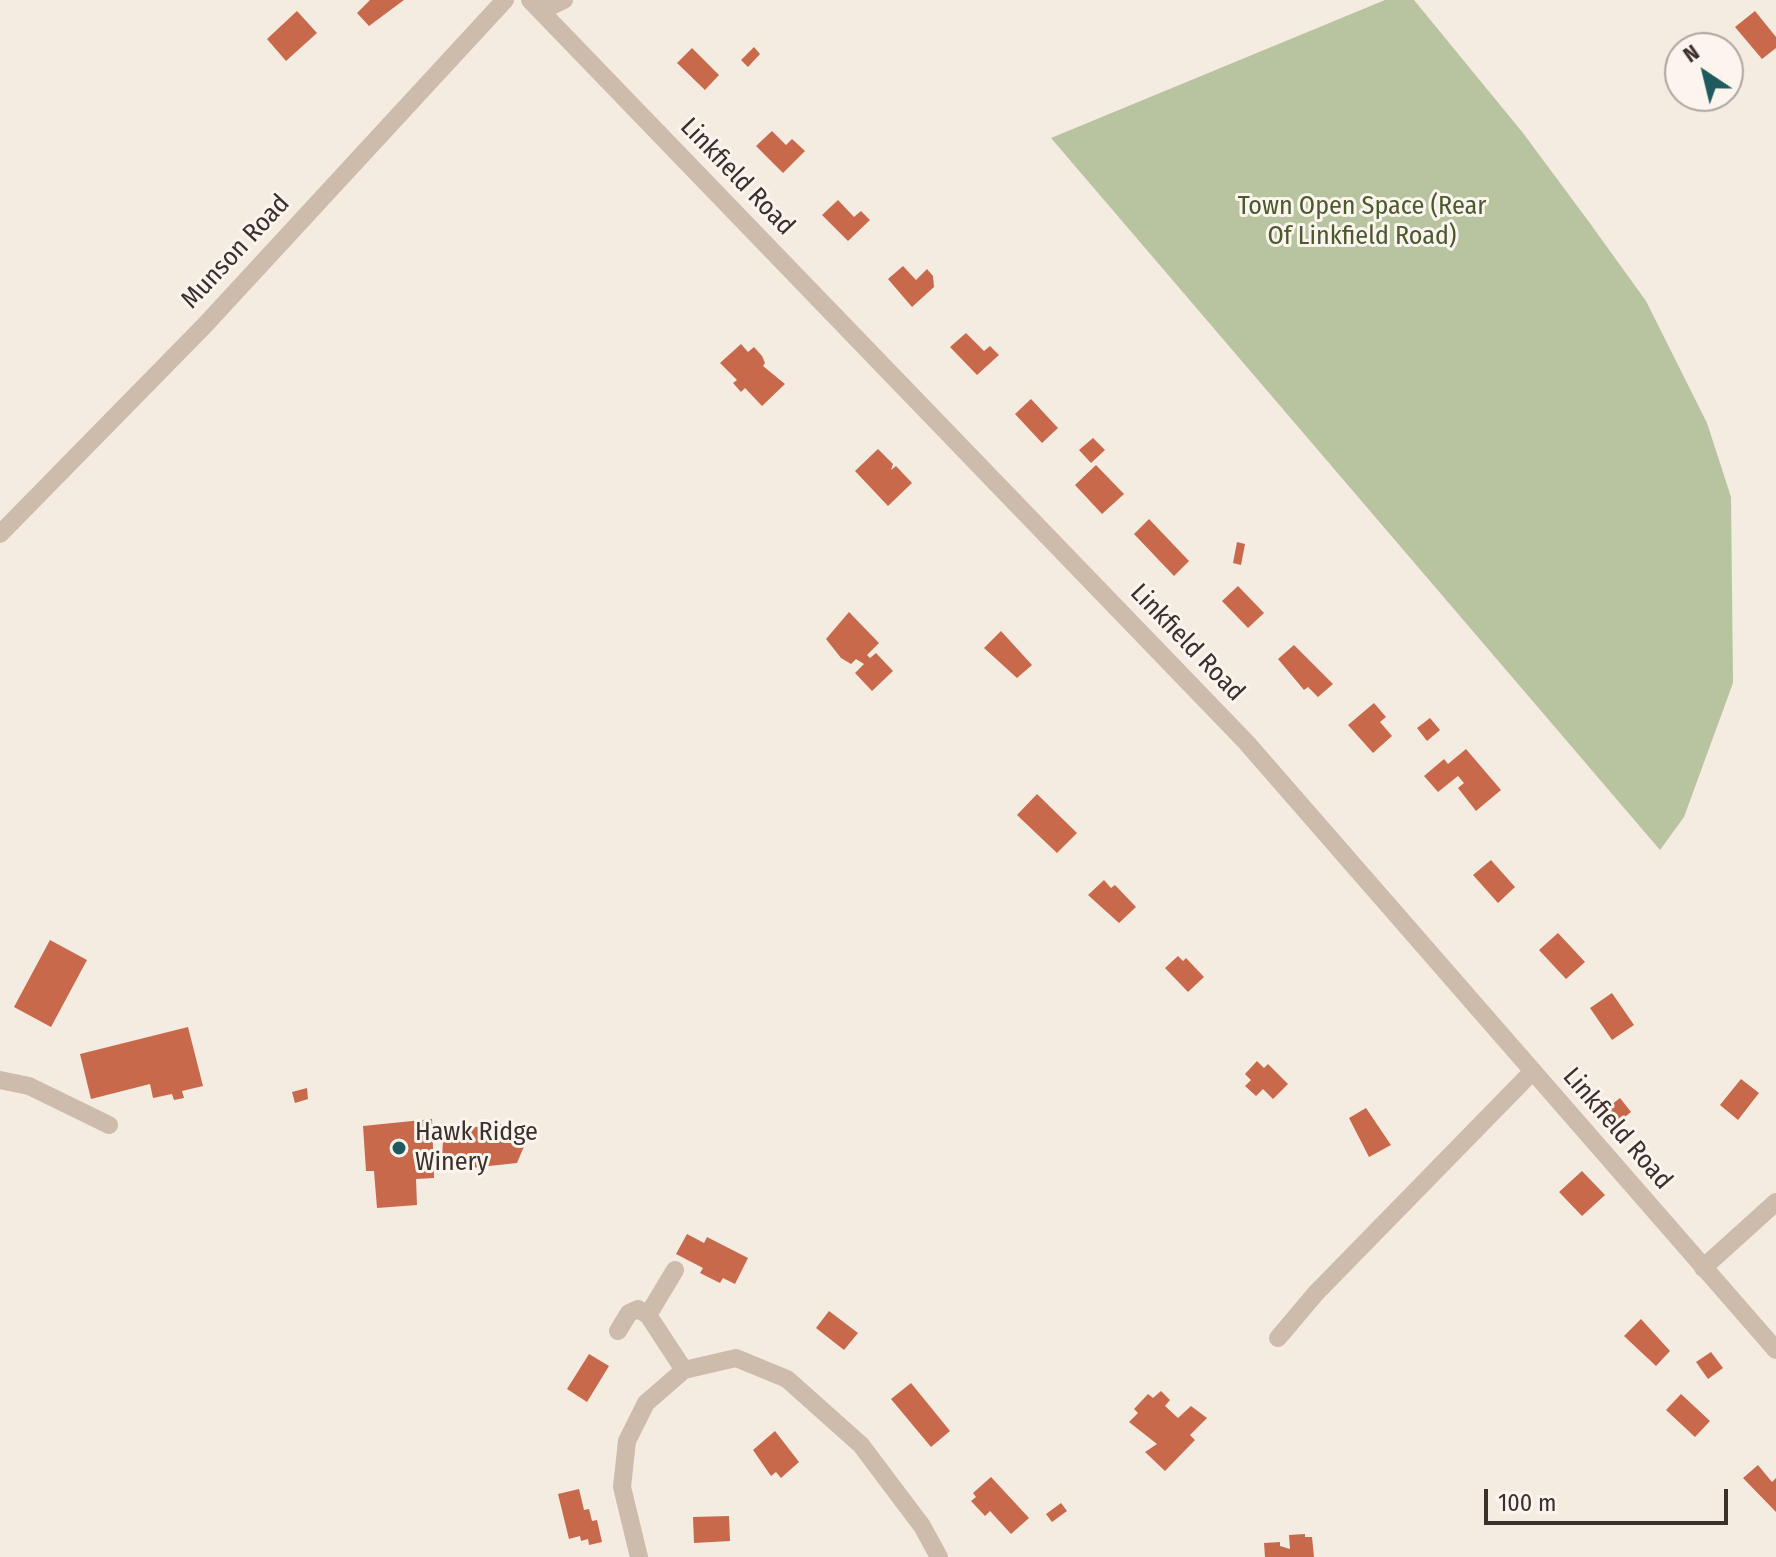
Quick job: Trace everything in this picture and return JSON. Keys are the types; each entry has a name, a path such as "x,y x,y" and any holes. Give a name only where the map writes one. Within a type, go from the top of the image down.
{"street":[{"name":"Munson Road","path":"0,534 205,325 505,0"},
{"path":"536,6 564,0"},
{"name":"Linkfield Road","path":"536,6 1246,742 1776,1350"},
{"path":"1278,1338 1316,1293 1533,1071"},
{"path":"0,1080 29,1086 109,1125"},
{"path":"1703,1268 1776,1202"},
{"path":"648,1315 675,1270"},
{"path":"618,1331 629,1313 638,1309 648,1315 684,1370"},
{"path":"639,1557 622,1487 627,1441 646,1403 684,1370 736,1358 787,1379 861,1445 922,1526 939,1557"}],"green space":[{"name":"Town Open Space (Rear Of Linkfield Road)","path":"1385,0 1414,0 1523,133 1646,301 1707,423 1731,497 1733,683 1684,817 1660,850 1051,138"}],"building":[{"path":"370,0 404,0 369,26 357,13"},
{"path":"297,11 317,33 286,61 267,39"},
{"path":"1755,11 1776,37 1776,48 1762,59 1744,38 1744,32 1735,27"},
{"path":"754,47 760,54 748,67 741,60"},
{"path":"692,48 719,75 705,90 677,63"},
{"path":"772,131 786,145 792,139 805,151 783,173 756,146"},
{"path":"838,200 854,217 861,211 870,220 848,241 822,215"},
{"path":"903,266 916,280 927,269 933,276 934,287 912,307 888,279"},
{"path":"966,333 984,351 990,346 999,355 977,375 950,347"},
{"path":"741,344 748,352 754,347 762,356 763,366 785,384 762,406 745,388 741,392 733,383 737,380 720,363"},
{"path":"1031,399 1058,428 1042,443 1015,414"},
{"path":"1093,438 1105,450 1091,463 1079,450"},
{"path":"878,449 893,464 891,470 896,466 912,483 888,506 855,471"},
{"path":"1096,465 1124,494 1102,514 1075,485"},
{"path":"1149,519 1189,561 1174,576 1134,534"},
{"path":"1237,542 1245,544 1241,565 1233,563"},
{"path":"1238,586 1264,613 1248,628 1222,601"},
{"path":"849,612 879,643 867,655 870,658 876,653 893,671 872,691 855,673 864,664 856,659 851,664 841,658 826,639"},
{"path":"1001,631 1032,665 1017,678 984,648"},
{"path":"1294,645 1333,684 1318,697 1308,687 1304,690 1278,659"},
{"path":"1374,703 1386,717 1380,722 1392,736 1373,753 1348,725"},
{"path":"1430,718 1440,730 1427,741 1417,728"},
{"path":"1466,749 1501,790 1476,811 1458,788 1464,783 1458,776 1438,792 1424,776 1444,759 1448,764"},
{"path":"1037,794 1077,833 1057,853 1017,815"},
{"path":"1491,860 1515,887 1498,903 1473,875"},
{"path":"1104,880 1111,888 1115,885 1136,907 1119,923 1088,895"},
{"path":"1558,933 1585,962 1566,979 1539,950"},
{"path":"50,940 87,960 51,1027 14,1007"},
{"path":"1178,956 1183,961 1186,958 1204,977 1188,992 1165,968"},
{"path":"1612,993 1634,1025 1612,1040 1590,1008"},
{"path":"188,1027 203,1086 182,1091 184,1098 174,1100 172,1094 153,1098 150,1084 91,1099 80,1054"},
{"path":"1257,1061 1264,1068 1268,1064 1288,1084 1273,1099 1263,1089 1256,1096 1245,1086 1251,1080 1245,1074"},
{"path":"1741,1079 1759,1093 1738,1120 1720,1105"},
{"path":"307,1088 308,1099 295,1103 292,1092"},
{"path":"1620,1098 1631,1112 1612,1127 1601,1113"},
{"path":"1366,1108 1391,1145 1369,1157 1349,1118"},
{"name":"Hawk Ridge Winery","path":"432,1119 434,1178 416,1179 417,1205 377,1208 374,1171 366,1171 363,1126"},
{"path":"508,1124 521,1131 525,1144 517,1163 461,1169 453,1168 442,1156 443,1141 454,1129"},
{"path":"1582,1171 1605,1195 1582,1216 1559,1192"},
{"path":"687,1234 704,1243 707,1237 748,1258 735,1284 723,1278 720,1283 700,1273 703,1268 676,1254"},
{"path":"829,1311 858,1333 844,1350 816,1328"},
{"path":"1641,1319 1670,1351 1656,1366 1624,1336"},
{"path":"1711,1352 1723,1368 1708,1379 1696,1362"},
{"path":"589,1354 609,1366 587,1402 567,1389"},
{"path":"911,1383 950,1431 931,1447 891,1399"},
{"path":"1161,1391 1170,1400 1165,1406 1178,1418 1191,1406 1207,1418 1190,1435 1195,1440 1165,1471 1145,1452 1157,1444 1129,1422 1138,1413 1134,1409 1148,1394 1153,1398"},
{"path":"1681,1394 1710,1421 1695,1437 1666,1410"},
{"path":"775,1431 799,1462 781,1478 776,1472 771,1476 753,1450"},
{"path":"1758,1465 1772,1482 1776,1478 1776,1512 1743,1478"},
{"path":"991,1477 1029,1518 1011,1534 990,1511 985,1516 971,1501 976,1497 973,1493"},
{"path":"579,1489 584,1510 589,1509 592,1521 597,1520 602,1542 589,1545 588,1539 581,1541 580,1536 569,1539 558,1494"},
{"path":"1061,1503 1067,1511 1052,1522 1046,1514"},
{"path":"729,1516 730,1541 694,1543 693,1517"},
{"path":"1305,1534 1305,1537 1312,1537 1314,1557 1265,1557 1264,1543 1280,1542 1280,1546 1290,1549 1289,1535"}],"place":[{"name":"Hawk Ridge Winery","path":"399,1148"}]}
